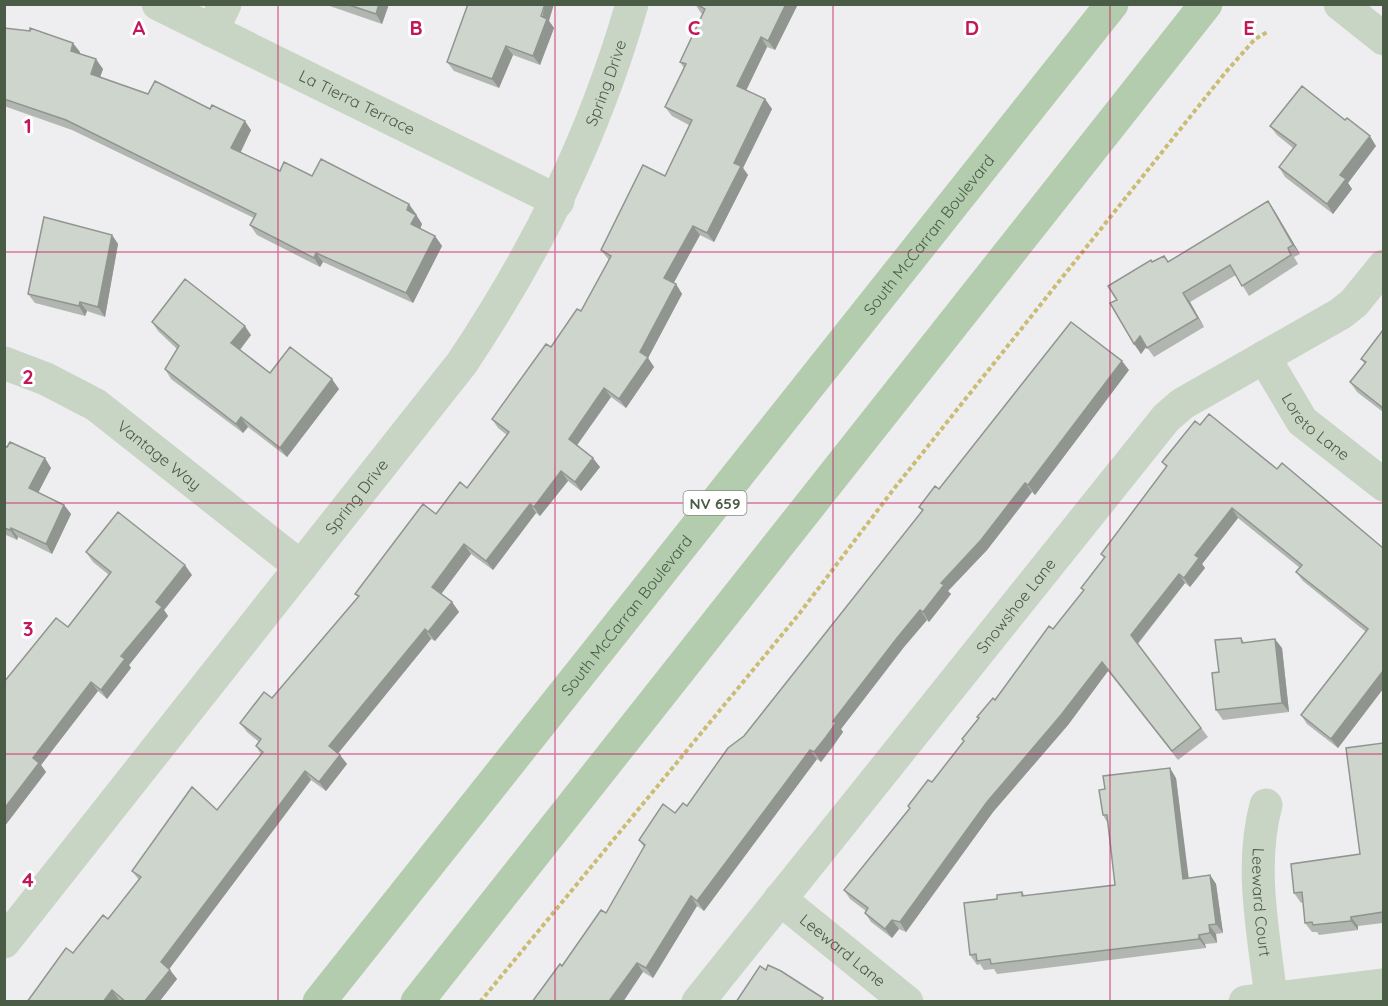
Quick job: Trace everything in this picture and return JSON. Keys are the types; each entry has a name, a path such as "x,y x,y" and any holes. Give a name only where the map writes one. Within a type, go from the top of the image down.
{"main road":[{"name":"South McCarran Boulevard","path":"319,1002 1112,4"},
{"path":"417,1002 1206,4"}],"street":[{"name":"La Tierra Terrace","path":"158,4 219,18 558,201"},
{"name":"Spring Drive","path":"4,942 462,363 509,293 558,201 594,116 632,4"},
{"path":"1340,4 1383,39"},
{"name":"Snowshoe Lane","path":"698,1002 1166,418 1182,404 1340,314 1354,303 1378,272"},
{"name":"Loreto Lane","path":"1264,357 1302,421 1383,485"},
{"name":"Vantage Way","path":"4,363 46,379 96,405 301,567"},
{"name":"Leeward Court","path":"1258,1000 1258,872 1261,823 1266,805"},
{"name":"Leeward Lane","path":"780,899 907,1002"},
{"path":"1258,1000 1383,985"}],"path":[{"path":"480,1002 799,614 893,490 1225,73 1255,39 1269,31"}],"building":[{"path":"346,4 379,4 376,14"},
{"path":"468,4 545,4 541,16 547,19 533,56 506,46 492,79 447,62"},
{"path":"696,4 786,4 768,41 761,37 737,86 765,99 734,163 741,166 707,233 693,226 664,278 676,284 640,352 648,357 619,399 604,388 569,439 593,458 575,482 561,471 534,507 530,504 486,561 464,544 432,587 452,602 428,632 425,629 329,746 340,755 319,782 305,771 161,962 170,970 144,1002 126,1002 112,990 103,1002 27,1002 66,948 73,953 103,915 108,919 141,877 132,871 192,787 217,810 263,752 256,746 261,739 240,723 264,692 272,698 359,596 355,594 423,504 436,514 460,482 467,488 509,432 492,419 546,344 551,347 577,309 581,311 611,256 601,250 643,165 665,176 692,120 665,107 686,64 680,62 705,9"},
{"path":"4,28 30,31 30,28 73,43 71,51 96,59 91,74 148,94 155,81 210,109 212,105 245,121 231,148 280,171 284,162 312,176 321,159 409,204 407,210 416,215 411,224 435,236 406,293 316,253 314,258 250,225 256,214 66,120 4,99"},
{"path":"1302,86 1345,120 1347,118 1370,136 1340,175 1346,179 1327,204 1279,167 1296,145 1270,126"},
{"path":"1268,201 1293,245 1288,248 1291,255 1242,286 1230,265 1183,293 1198,318 1147,348 1140,336 1134,344 1110,303 1117,300 1108,286 1151,260 1152,262 1164,256 1168,262"},
{"path":"44,217 112,235 98,307 80,302 79,306 28,294"},
{"path":"185,279 245,326 231,343 270,373 290,347 332,379 280,448 241,417 236,424 165,369 179,346 152,322"},
{"path":"1071,322 1122,361 1028,485 1025,483 981,540 941,583 944,585 923,612 920,610 897,638 833,721 836,723 826,737 814,752 810,750 697,901 691,896 646,968 637,963 610,1000 612,1002 532,1002 560,964 562,966 601,910 606,913 645,845 639,840 663,804 675,813 683,803 687,806 728,748 744,736 923,510 919,507 935,486 939,489"},
{"path":"1383,330 1383,408 1350,382 1366,362 1361,359"},
{"path":"1209,414 1277,469 1282,463 1383,548 1383,671 1331,739 1301,715 1368,629 1296,572 1302,565 1232,508 1195,555 1199,558 1184,578 1179,574 1131,635 1201,728 1172,751 1102,662 1061,715 987,802 900,922 892,920 885,929 865,913 868,908 844,890 910,808 908,806 928,780 932,782 964,741 962,739 979,718 977,717 993,698 995,700 1049,626 1053,629 1084,590 1081,588 1105,557 1101,554 1167,466 1162,462 1195,421 1200,425"},
{"path":"10,442 45,458 29,488 64,505 46,544 11,528 10,530 4,528 4,446 7,447"},
{"path":"118,512 185,565 156,602 162,607 121,656 125,659 101,690 91,682 33,758 39,763 4,809 4,682 56,618 68,627 111,572 86,552"},
{"path":"1241,638 1242,643 1275,639 1282,703 1216,710 1212,673 1219,672 1215,640"},
{"path":"1383,743 1383,912 1351,917 1351,921 1313,925 1312,922 1305,923 1302,892 1294,893 1291,864 1360,854 1346,748"},
{"path":"1170,768 1183,879 1210,875 1216,924 1209,925 1210,933 1199,935 1199,939 991,964 990,959 977,961 976,954 970,955 964,903 997,899 997,895 1022,892 1022,896 1115,885 1107,815 1103,815 1099,790 1105,789 1103,776"},
{"path":"768,965 823,998 820,1002 736,1002 760,966 766,970"}]}
